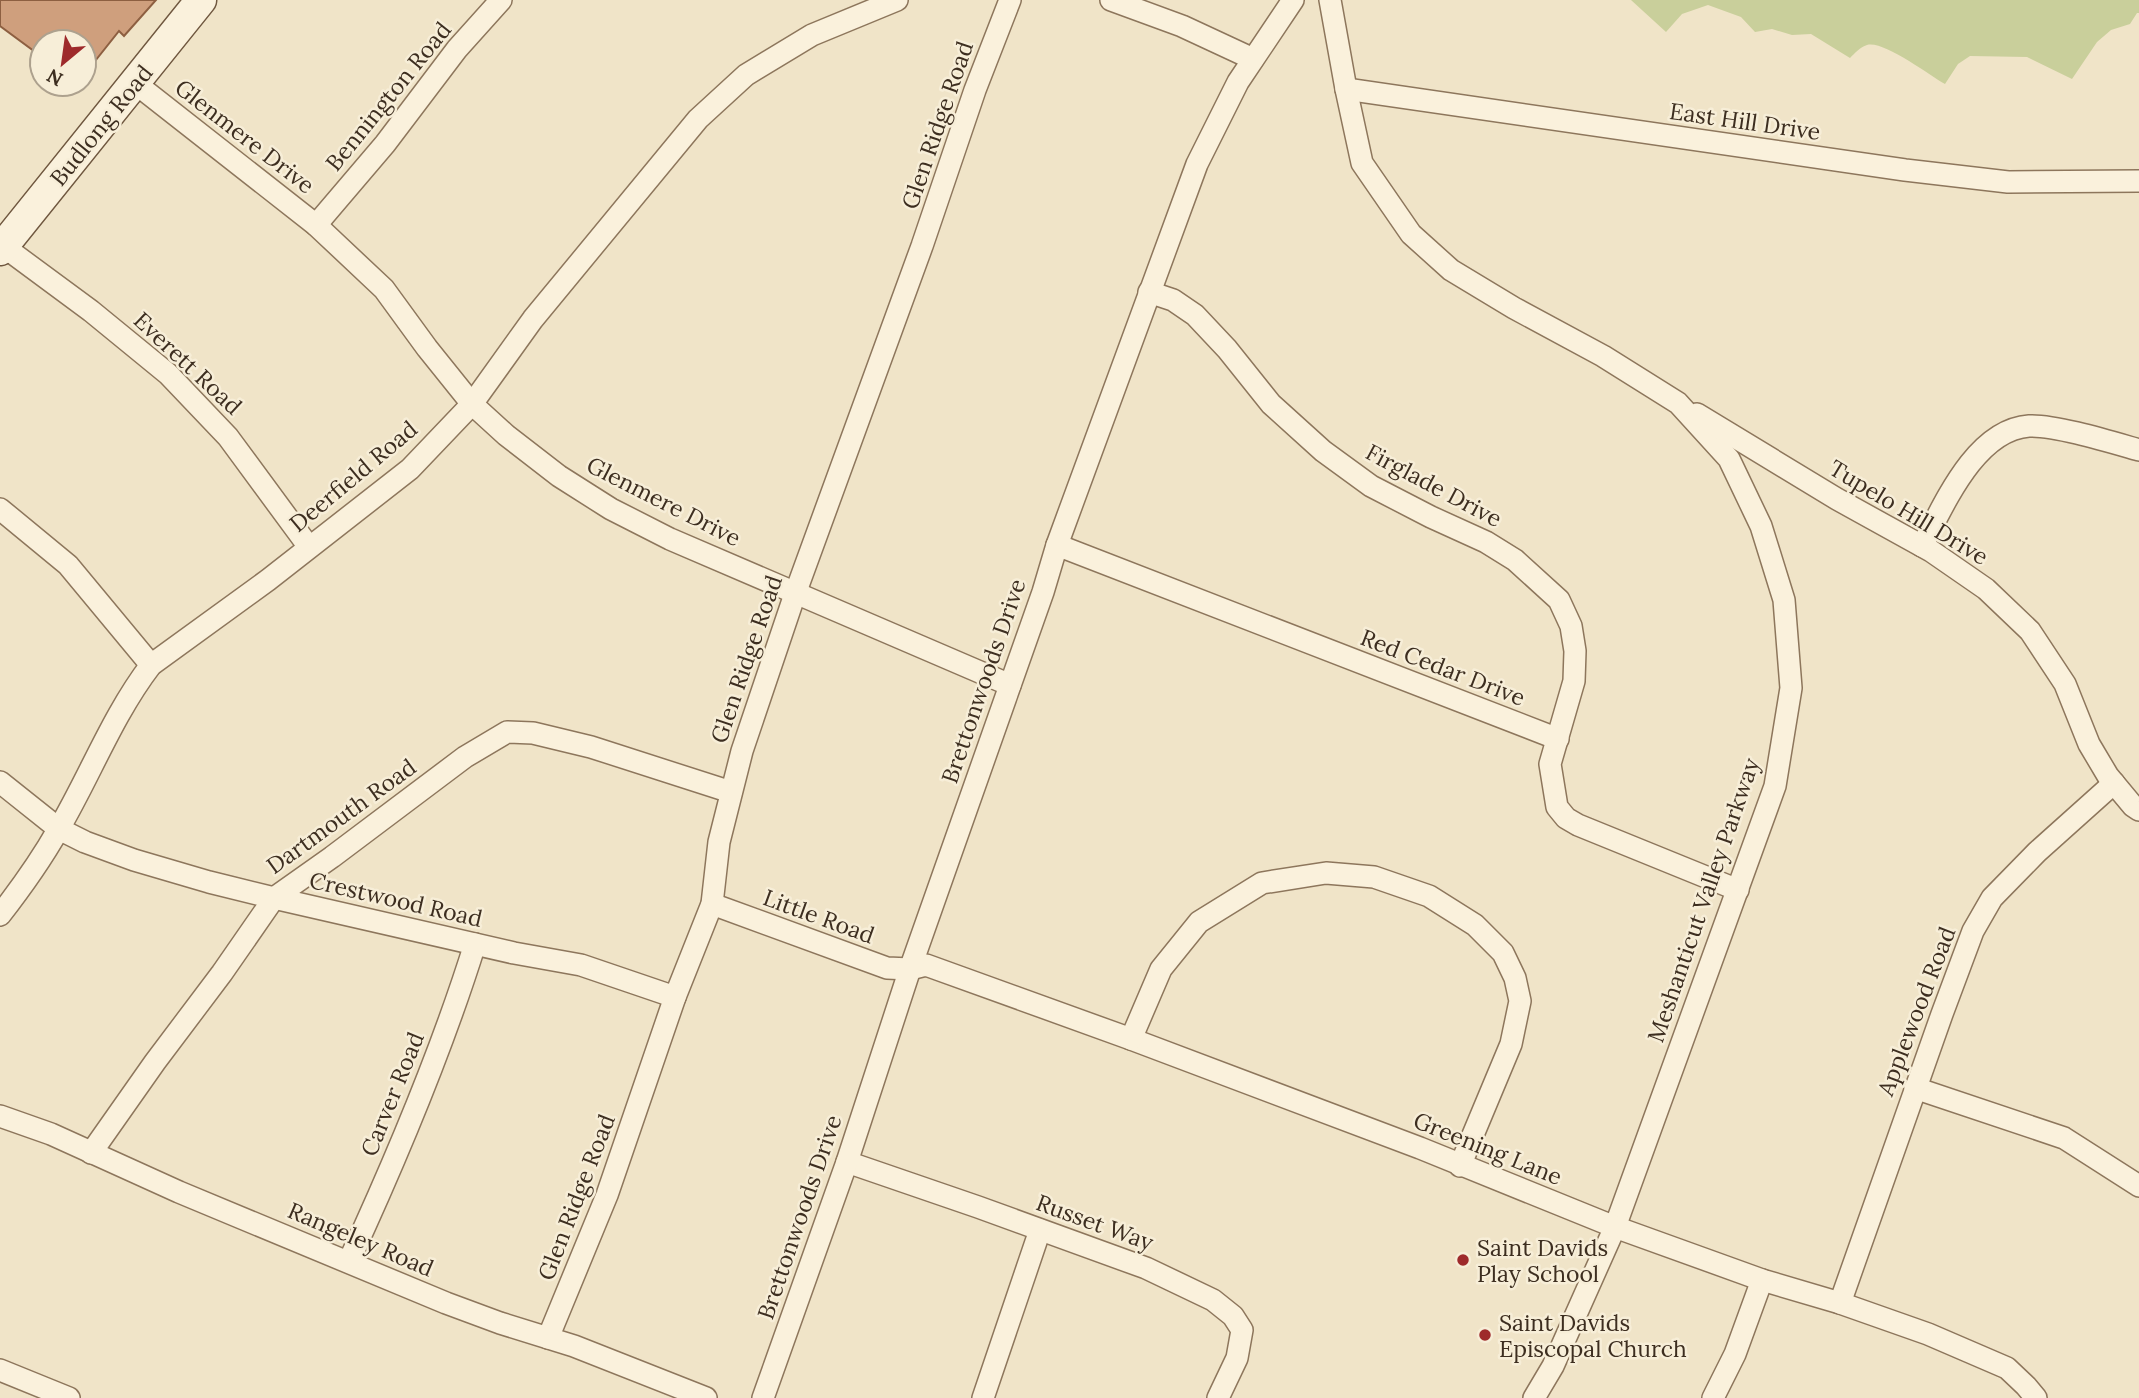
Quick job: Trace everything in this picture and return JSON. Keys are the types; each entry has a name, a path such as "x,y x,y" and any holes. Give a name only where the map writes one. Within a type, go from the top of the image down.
{"main road":[{"name":"Budlong Road","path":"1,248 201,0"}],"street":[{"name":"Bennington Road","path":"316,225 385,144 457,49 501,0"},
{"name":"Deerfield Road","path":"0,915 35,869 59,829 109,730 151,666 268,580 410,469 472,404 533,319 698,119 746,75 812,35 897,0"},
{"name":"Glen Ridge Road","path":"548,1338 607,1195 675,997 712,904 719,842 742,751 795,594 922,246 975,90 1010,0"},
{"path":"1111,0 1182,26 1253,59"},
{"name":"Brettonwoods Drive","path":"763,1398 847,1162 910,969 1044,592 1057,545 1197,164 1238,82 1293,0"},
{"name":"Meshanticut Valley Parkway","path":"1330,0 1362,163 1411,234 1451,270 1603,356 1678,403 1729,459 1761,526 1784,600 1791,688 1775,786 1615,1227 1553,1366 1534,1398"},
{"name":"Glenmere Drive","path":"135,83 316,225 384,289 472,404 506,435 559,476 611,509 670,539 1010,685"},
{"name":"East Hill Drive","path":"1346,89 1995,181 2139,181"},
{"name":"Everett Road","path":"1,248 91,311 167,374 228,437 309,547"},
{"name":"Firglade Drive","path":"1149,292 1173,300 1195,315 1227,349 1271,404 1323,451 1371,486 1486,542 1515,560 1559,600 1571,626 1575,651 1574,681 1558,739"},
{"name":"Tupelo Hill Drive","path":"1678,403 1836,499 1922,546 1986,589 2030,631 2065,684 2089,744 2113,783 2139,810"},
{"path":"1922,546 1962,474 1984,448 2002,433 2028,426 2058,430 2139,450"},
{"path":"0,509 68,565 151,666"},
{"name":"Red Cedar Drive","path":"1057,545 1558,739"},
{"name":"Dartmouth Road","path":"91,1153 274,898 332,858 465,757 507,732 533,733 591,747 731,792"},
{"path":"1558,739 1550,764 1557,807 1566,818 1618,843 1738,890"},
{"name":"Crestwood Road","path":"0,782 59,829 85,842 134,859 274,898 514,953 581,965 675,997"},
{"name":"Applewood Road","path":"1840,1303 1973,931 1992,898 2037,852 2113,783"},
{"path":"1131,1039 1161,968 1199,922 1262,883 1326,873 1374,877 1429,896 1475,925 1503,953 1515,978 1520,1001 1511,1044 1460,1166"},
{"name":"Little Road","path":"712,904 887,968 910,969"},
{"name":"Carver Road","path":"349,1261 414,1116 475,944"},
{"name":"Greening Lane","path":"910,969 926,965 1420,1148 1615,1227 1762,1280 1840,1303 1928,1334 2007,1368 2036,1398"},
{"path":"1915,1088 2064,1138 2139,1186"},
{"name":"Rangeley Road","path":"0,1116 51,1134 178,1192 446,1303 500,1324 642,1371 706,1398"},
{"name":"Russet Way","path":"847,1162 1146,1268 1213,1300 1233,1316 1242,1330 1237,1358 1218,1398"},
{"path":"982,1398 1040,1230"},
{"path":"1713,1398 1735,1354 1762,1280"},
{"path":"0,1370 69,1398"}],"green space":[{"path":"1631,0 2139,0 2139,13 2130,24 2111,30 2097,42 2072,79 2027,57 1970,56 1958,64 1945,84 1884,48 1867,45 1850,58 1811,34 1792,35 1772,29 1755,32 1741,17 1708,5 1682,14 1666,32"}],"building":[{"path":"0,0 156,0 124,36 119,31 98,57 98,28 28,28 28,47 0,26"}],"place":[{"name":"Saint Davids Play School","path":"1463,1260"},
{"name":"Saint Davids Episcopal Church","path":"1485,1335"}]}
